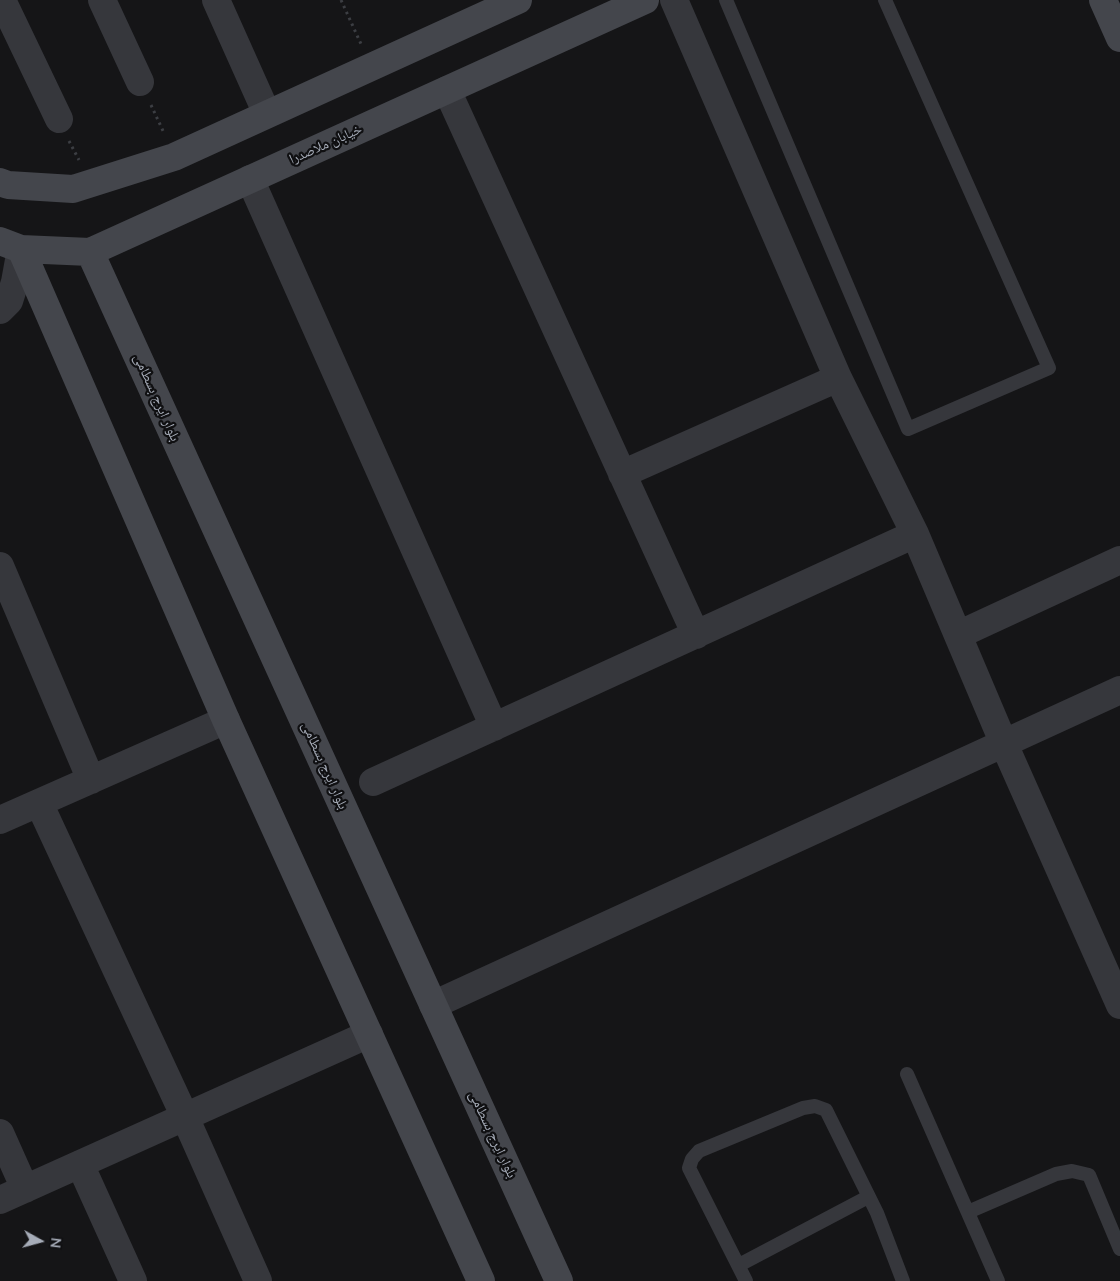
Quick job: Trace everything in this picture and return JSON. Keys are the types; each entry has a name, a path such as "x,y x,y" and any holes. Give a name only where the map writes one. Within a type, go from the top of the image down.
{"street":[{"path":"2,0 59,119"},
{"path":"102,0 140,82"},
{"path":"216,0 267,114"},
{"path":"0,182 72,189 174,156 372,67 485,6 518,0"},
{"name":"خیابان ملاصدرا","path":"11,245 90,252 645,0"},
{"path":"674,0 838,378 915,534 1004,744 1120,1005"},
{"path":"1103,0 1120,38"},
{"path":"446,90 696,635"},
{"path":"250,179 494,727"},
{"path":"0,310 9,301 15,282 11,245"},
{"path":"11,245 481,1281"},
{"name":"بلوار ایرج بسطامی","path":"90,252 559,1281"},
{"path":"622,474 838,378"},
{"path":"373,782 915,534"},
{"path":"958,635 1120,560"},
{"path":"0,566 91,780"},
{"path":"433,1005 1120,690"},
{"path":"0,820 226,720"},
{"path":"39,803 185,1117 258,1281"},
{"path":"0,1200 369,1034"},
{"path":"0,1133 25,1189"},
{"path":"80,1164 133,1281"}],"lane":[{"path":"726,0 908,429 1049,368 885,0"},
{"path":"907,1074 998,1281"},
{"path":"746,1281 689,1168 692,1160 699,1151 802,1108 815,1106 826,1110 877,1213 903,1281"},
{"path":"968,1212 1056,1174 1072,1171 1089,1175 1120,1249"},
{"path":"738,1265 868,1197"}],"path":[{"path":"341,0 372,67"},
{"path":"140,82 174,156"},
{"path":"59,119 90,184"}]}
